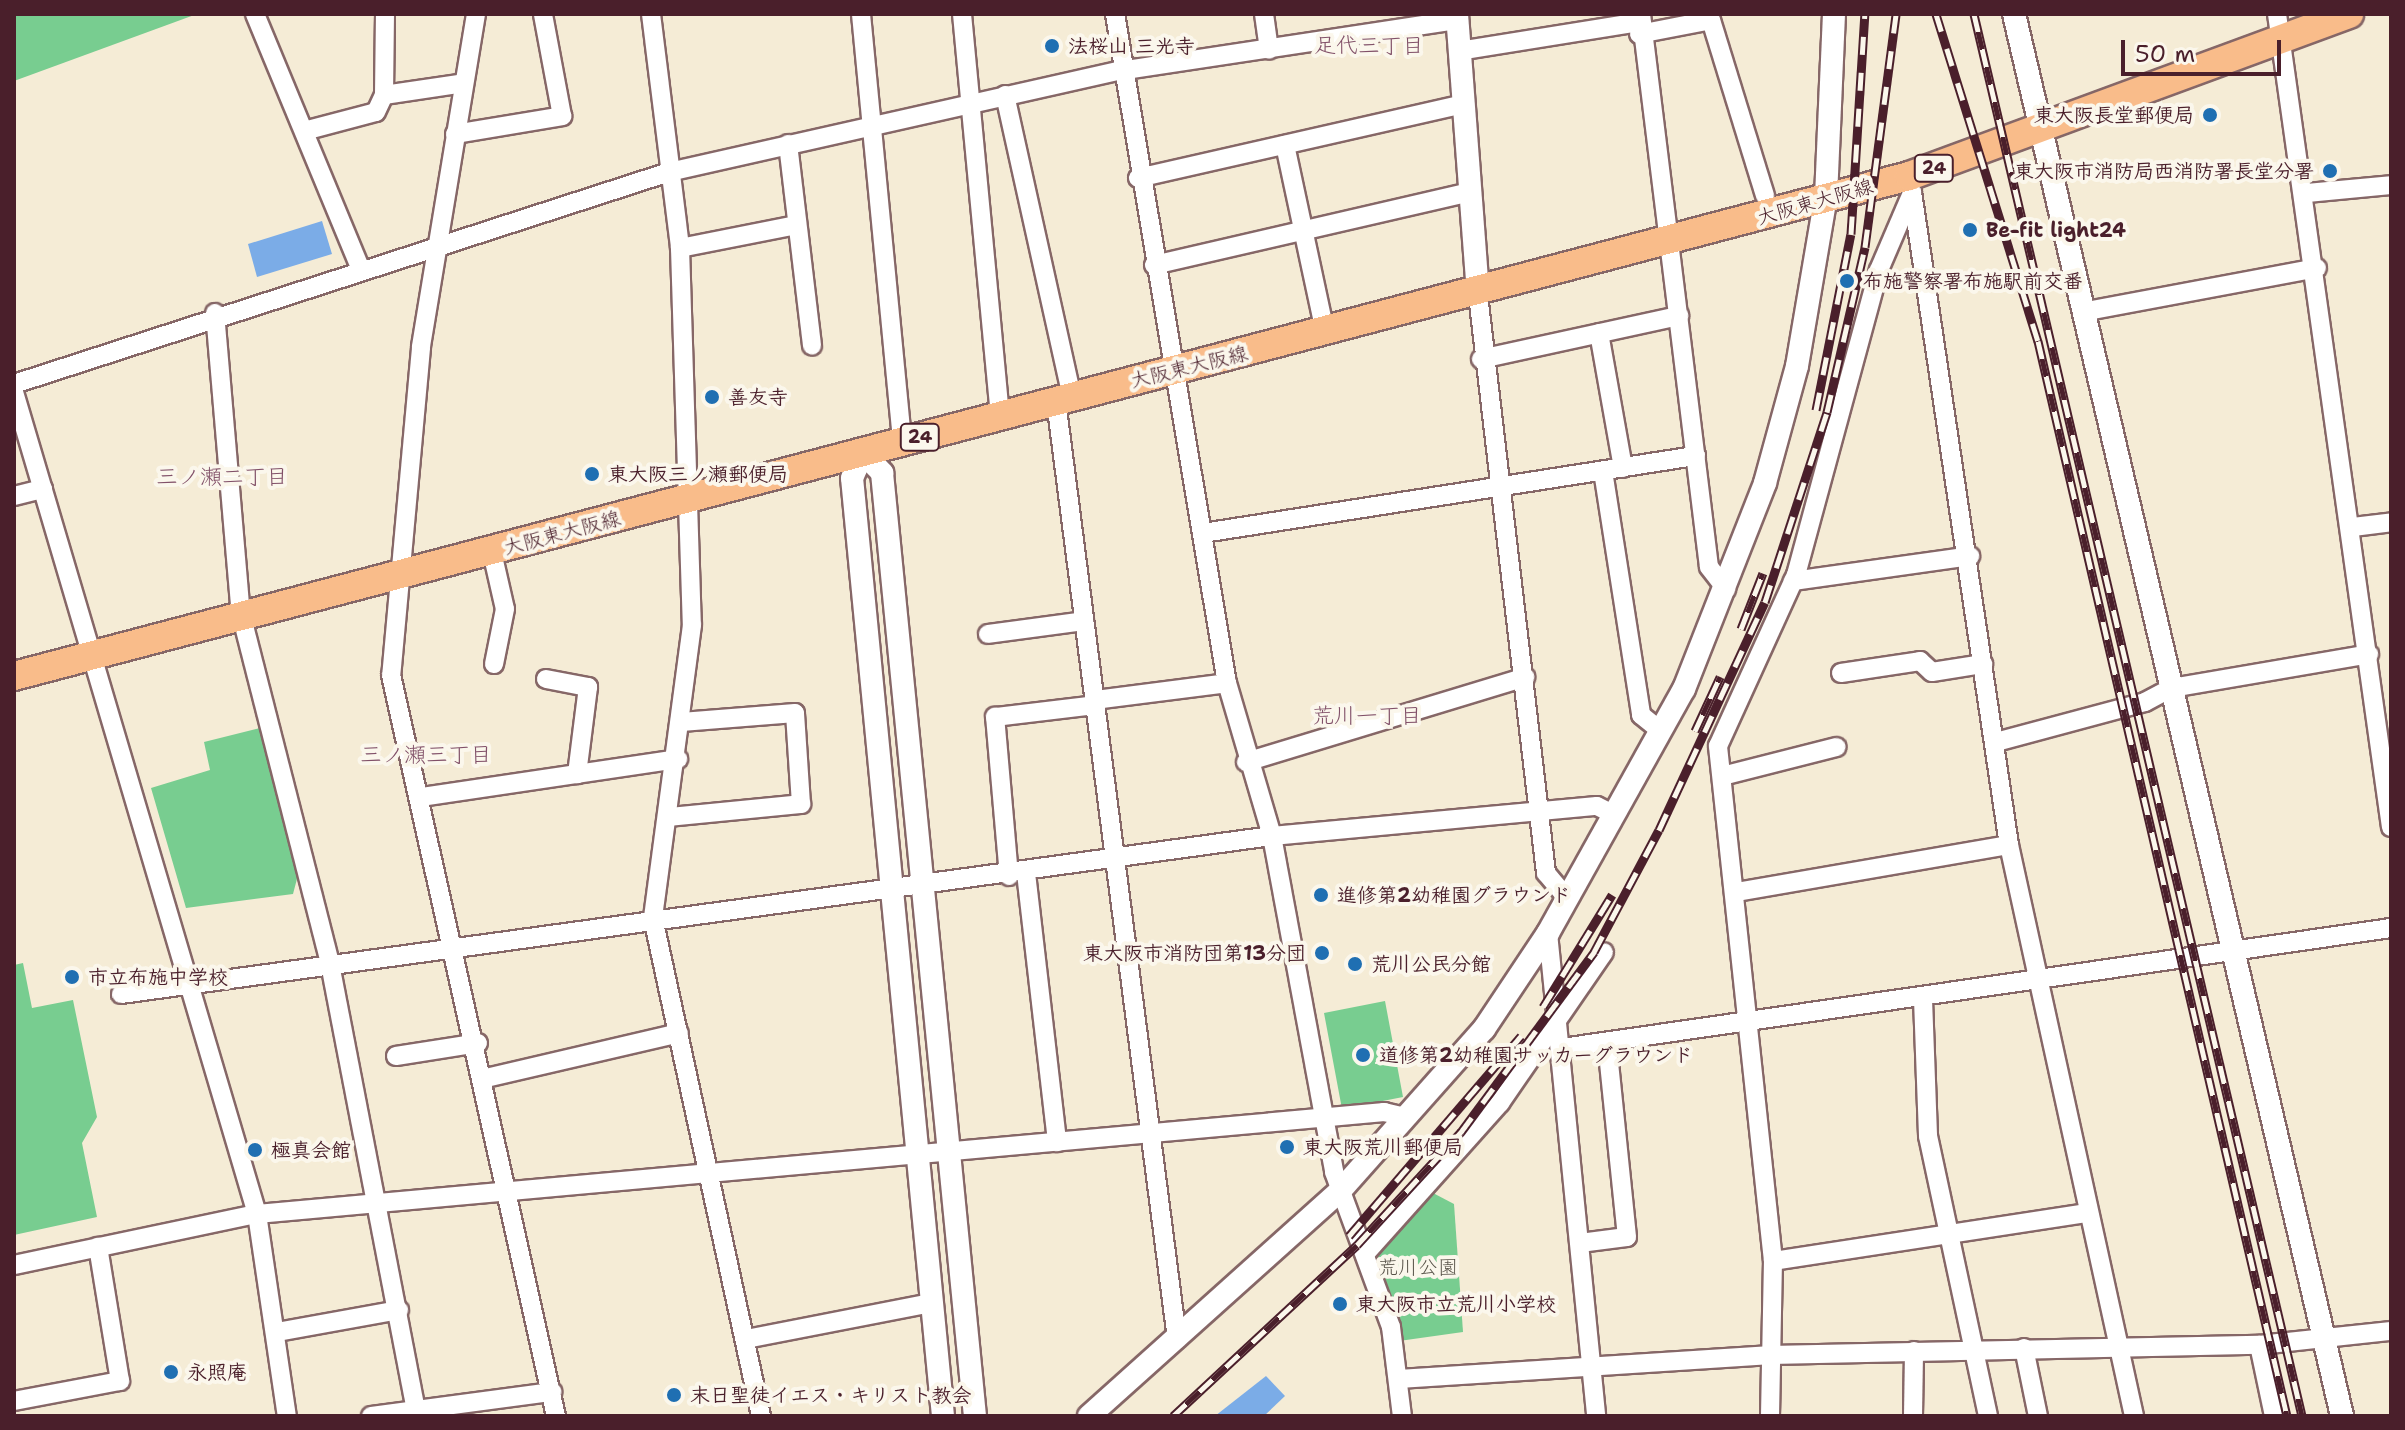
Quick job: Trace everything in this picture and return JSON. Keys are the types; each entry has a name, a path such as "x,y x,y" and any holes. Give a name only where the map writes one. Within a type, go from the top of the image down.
{"main road":[{"name":"大阪東大阪線","path":"14,676 91,653 492,552 1064,399 1478,295 1826,197 1911,185 2042,133 2279,25 2349,14"}],"street":[{"path":"255,14 360,268"},
{"path":"304,131 376,112 384,95 385,14"},
{"path":"476,14 436,243 405,573 391,675 512,1192 556,1416"},
{"path":"455,134 562,116 543,14"},
{"path":"651,14 680,248 692,625 678,759 653,918 713,1172 761,1416"},
{"path":"861,14 902,442"},
{"path":"962,14 1000,416"},
{"path":"1115,14 1119,71 1203,533 1227,683 1246,762 1272,836 1340,1191 1391,1327 1400,1379 1402,1416"},
{"path":"1264,14 1269,50"},
{"path":"1089,1416 1340,1191 1484,1029 1548,933 1661,731 1726,589 1784,420 1826,197 1834,14"},
{"path":"2014,14 2342,1416"},
{"path":"14,384 215,313 669,172 1119,71 1269,50 1457,17 1481,359 1525,677 1546,873 1568,899"},
{"path":"1459,51 1640,23 1711,20 1765,196"},
{"path":"1640,23 1709,567 1726,589"},
{"path":"2279,25 2307,193 2391,827"},
{"path":"384,95 464,83"},
{"path":"1005,95 1064,399 1084,621 1153,1133 1177,1339"},
{"path":"1138,178 1464,104"},
{"path":"788,144 812,346"},
{"path":"1285,145 1325,332"},
{"path":"1911,185 1970,556 2009,845 2134,1416"},
{"path":"1770,1416 1773,1261 1726,775 1718,746 1793,581 1879,270 1911,185"},
{"path":"2307,193 2391,185"},
{"path":"1154,265 1302,228 1470,192"},
{"path":"680,248 796,225"},
{"path":"2082,312 2317,268"},
{"path":"215,313 241,614 330,964 380,1206 417,1413"},
{"path":"1481,359 1679,316"},
{"path":"1599,333 1623,468"},
{"path":"14,392 194,983 257,1214 277,1332 287,1416"},
{"path":"943,1416 852,478 863,453 882,473 975,1416"},
{"path":"1203,533 1696,456"},
{"path":"1603,471 1641,715 1661,731"},
{"path":"14,496 43,489"},
{"path":"2353,527 2391,522"},
{"path":"492,552 505,609 494,664"},
{"path":"1793,581 1970,556"},
{"path":"988,634 1084,621"},
{"path":"1996,742 2145,702 2171,688 2369,654"},
{"path":"1841,673 1920,661 1932,672 1983,664"},
{"path":"1246,762 1525,677"},
{"path":"546,679 588,687 577,774"},
{"path":"1057,1142 995,717 1227,683"},
{"path":"669,817 801,804 795,713 681,722"},
{"path":"1726,775 1837,747"},
{"path":"421,797 678,759"},
{"path":"121,994 330,964 457,950 653,918 924,888 1272,836 1597,806 1615,815"},
{"path":"1736,892 2009,845"},
{"path":"1562,1048 1923,999 2036,978 2391,928"},
{"path":"1548,933 1562,1048 1596,1416"},
{"path":"1365,1254 1559,1026 1604,952"},
{"path":"1923,999 1928,1136 1945,1235 1988,1416"},
{"path":"486,1078 679,1033"},
{"path":"1580,1243 1627,1237 1607,1042"},
{"path":"396,1056 478,1043"},
{"path":"14,1265 257,1214 380,1206 713,1172 1325,1118 1405,1117"},
{"path":"1773,1261 2088,1213"},
{"path":"14,1401 120,1381 98,1247"},
{"path":"746,1339 931,1303"},
{"path":"277,1332 399,1310"},
{"path":"1400,1379 1592,1364 1770,1355 2259,1345 2391,1331"},
{"path":"2259,1345 2274,1416"},
{"path":"2024,1348 2038,1416"},
{"path":"1913,1416 1914,1351"},
{"path":"371,1416 499,1408 552,1392"}],"green space":[{"path":"14,14 197,14 14,81"},
{"path":"264,727 298,875 293,894 186,908 151,788 210,770 204,742"},
{"path":"23,963 32,1008 73,1000 97,1117 82,1143 97,1217 14,1235 14,965"},
{"name":"道修第2幼稚園サッカーグラウンド","path":"1385,1001 1403,1097 1342,1109 1324,1013"},
{"name":"荒川公園","path":"1433,1193 1454,1204 1463,1332 1399,1341 1373,1257"}],"water":[{"path":"322,221 332,254 257,277 248,244"},
{"path":"1266,1376 1285,1396 1264,1416 1215,1416"}],"railway":[{"path":"1816,410 1851,234 1865,14"},
{"path":"1173,1416 1357,1245 1461,1132 1594,952 1659,830 1765,602 1827,412 1865,247 1896,14"},
{"path":"1936,14 2038,341 2287,1416"},
{"path":"1974,14 2302,1416"},
{"path":"1741,629 1763,573"},
{"path":"1695,731 1720,677"},
{"path":"1543,1007 1612,895"},
{"path":"1349,1236 1521,1036"}],"place":[{"name":"法桜山 三光寺","path":"1052,46"},
{"name":"東大阪長堂郵便局","path":"2210,115"},
{"name":"東大阪市消防局西消防署長堂分署","path":"2330,171"},
{"name":"Be-fit light24","path":"1970,230"},
{"name":"布施警察署布施駅前交番","path":"1847,281"},
{"name":"善友寺","path":"712,397"},
{"name":"東大阪三ノ瀬郵便局","path":"592,474"},
{"name":"進修第2幼稚園グラウンド","path":"1321,895"},
{"name":"東大阪市消防団第13分団","path":"1322,953"},
{"name":"荒川公民分館","path":"1355,964"},
{"name":"市立布施中学校","path":"72,977"},
{"name":"道修第2幼稚園サッカーグラウンド","path":"1363,1055"},
{"name":"東大阪荒川郵便局","path":"1287,1147"},
{"name":"極真会館","path":"255,1150"},
{"name":"東大阪市立荒川小学校","path":"1340,1304"},
{"name":"永照庵","path":"171,1372"},
{"name":"末日聖徒イエス・キリスト教会","path":"674,1395"}],"district":[{"name":"足代三丁目","path":"1369,46"},
{"name":"三ノ瀬二丁目","path":"222,477"},
{"name":"荒川一丁目","path":"1367,716"},
{"name":"三ノ瀬三丁目","path":"426,755"}]}
